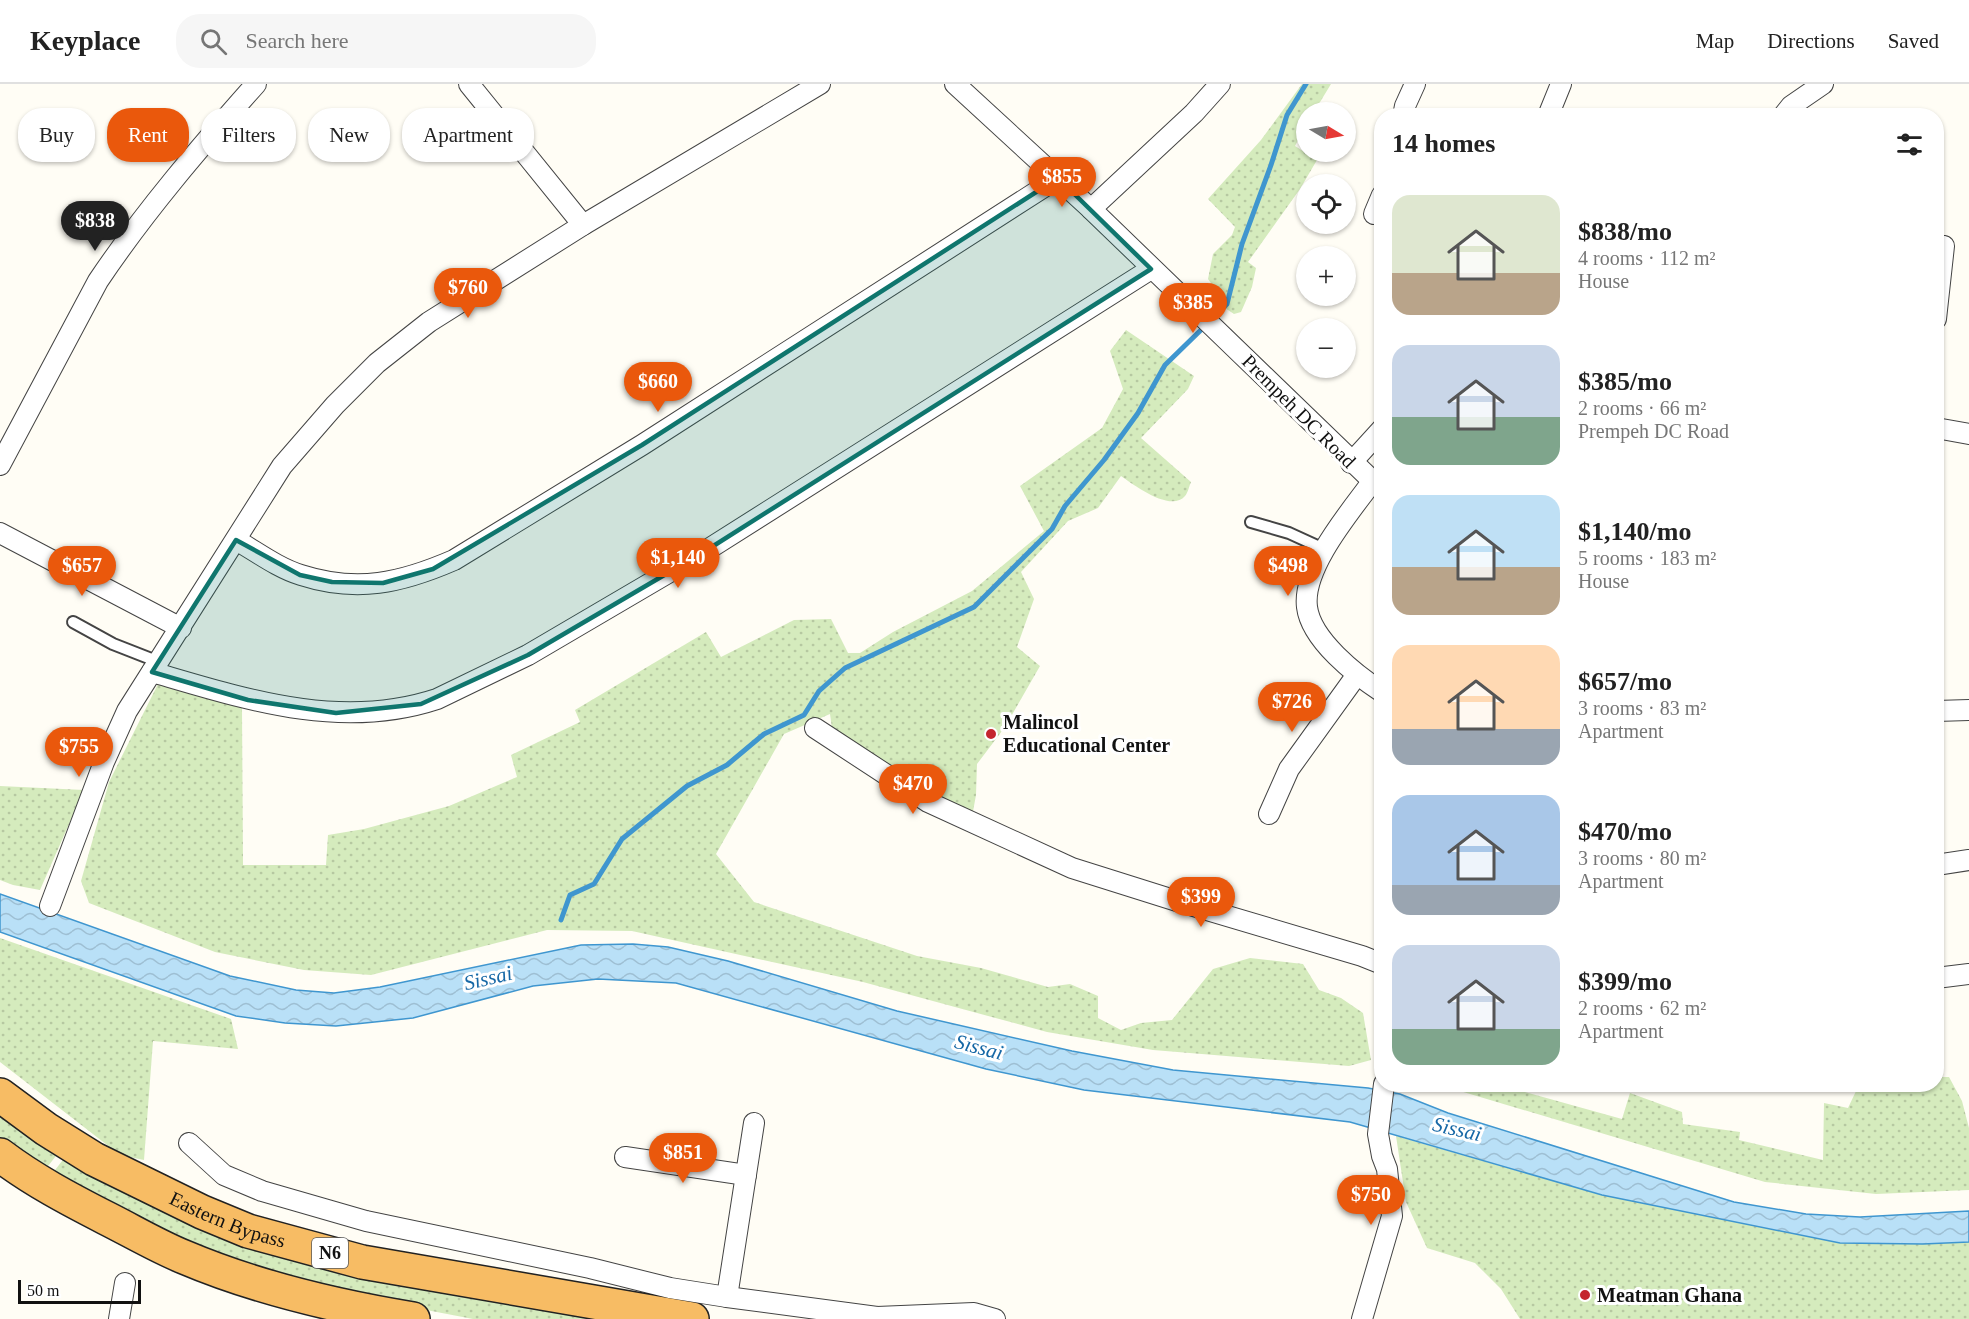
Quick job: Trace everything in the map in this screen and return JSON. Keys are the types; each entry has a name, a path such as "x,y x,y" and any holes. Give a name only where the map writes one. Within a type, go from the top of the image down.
{"highway":[{"name":"Eastern Bypass","path":"0,1095 46,1129 94,1159 202,1212 248,1231 362,1262 692,1319"},
{"path":"0,1155 20,1170 70,1199 181,1256 290,1294 349,1308 412,1319"}],"street":[{"path":"0,465 98,281 110,263 185,166 256,84"},
{"path":"469,84 583,225"},
{"path":"50,906 104,762 127,711 182,628 282,466 335,405 377,363 429,322 583,225 820,84"},
{"name":"Prempeh DC Road","path":"955,84 1091,209 1374,483"},
{"path":"1091,209 1194,112 1220,84"},
{"path":"1405,108 1415,84"},
{"path":"1551,108 1561,84"},
{"path":"1789,108 1823,84"},
{"path":"236,540 300,575 332,582 357,585 383,583 408,579 433,569 453,560 642,445 1058,178"},
{"path":"156,667 248,700 317,711 384,710 436,699 528,655 707,550 1151,268"},
{"path":"1944,430 1969,434"},
{"path":"1351,463 1374,438"},
{"path":"1374,490 1324,549 1306,594 1308,616 1324,643 1356,676 1374,687"},
{"path":"0,533 182,628"},
{"path":"1269,814 1290,769 1356,676"},
{"path":"1944,711 1969,710"},
{"path":"815,729 928,802 1072,868 1374,961"},
{"path":"1944,864 1969,860"},
{"path":"1944,977 1969,974"},
{"path":"1362,1319 1392,1216 1387,1169 1378,1134 1382,1092"},
{"path":"727,1297 754,1123"},
{"path":"189,1143 224,1175 262,1191 356,1218 590,1268 670,1288 877,1317 974,1313 995,1319"},
{"path":"625,1157 746,1175"},
{"path":"119,1319 125,1283"}],"lane":[{"path":"1251,522 1289,533 1324,549"},
{"path":"73,622 156,667"}],"highlighted area":[{"path":"1058,178 1151,269 707,550 528,655 421,704 336,713 248,700 152,672 236,540 300,575 332,582 383,583 433,569 642,445"}],"green space":[{"path":"1302,84 1331,84 1320,102 1296,102 1296,162 1316,162 1309,174 1296,174 1296,195 1248,262 1256,268 1252,287 1241,312 1234,314 1225,308 1224,301 1208,279 1213,254 1232,235 1235,227 1208,199 1261,140"},
{"path":"1126,330 1194,376 1188,389 1141,438 1191,482 1185,496 1171,501 1153,496 1121,476 1098,508 1068,521 1021,572 1034,599 1017,647 1040,666 1005,727 977,764 976,795 972,817 936,800 832,728 830,714 784,734 716,854 754,902 917,956 981,968 1048,987 1070,984 1098,996 1098,1018 1121,1030 1141,1023 1172,1020 1213,969 1250,958 1303,964 1319,990 1341,998 1363,1013 1371,1060 1349,1066 1153,1050 1047,1032 863,982 632,931 547,930 371,975 304,970 215,952 89,903 81,881 109,782 160,680 242,708 243,865 326,865 328,835 364,829 449,806 517,777 511,755 580,722 575,710 706,632 721,657 794,620 831,619 848,653 860,653 893,632 972,591 1044,531 1020,486 1102,428 1123,389 1110,351"},
{"path":"0,786 84,790 40,890 0,880"},
{"path":"0,938 231,1019 238,1049 153,1041 144,1160 120,1155 0,1062"},
{"path":"1944,1077 1949,1077 1962,1101 1969,1128 1969,1190 1876,1194 1765,1182 1463,1092 1525,1092 1622,1119 1630,1093 1682,1112 1683,1124 1740,1132 1739,1140 1823,1160 1824,1103 1848,1108 1856,1092 1944,1092"},
{"path":"0,1093 66,1143 45,1170 21,1156 0,1139"},
{"path":"1396,1136 1602,1195 1840,1243 1969,1242 1969,1319 1520,1319 1501,1289 1475,1263 1427,1248 1406,1202"},
{"path":"72,1148 252,1238 642,1319 473,1319 359,1297 256,1272 134,1223 52,1174"}],"water":[{"name":"Sissai","path":"0,894 230,976 296,990 334,993 380,987 581,945 633,944 668,947 728,961 897,1011 1072,1051 1173,1070 1368,1088 1374,1089 1374,1092 1400,1094 1448,1113 1734,1202 1806,1214 1860,1217 1969,1211 1969,1242 1840,1243 1602,1195 1350,1122 1084,1090 986,1069 676,983 598,979 533,986 413,1018 336,1026 285,1023 236,1016 0,932"}],"waterway":[{"path":"1212,319 1227,304 1242,244 1287,115 1306,84"},
{"path":"561,920 570,895 594,884 622,839 687,786 727,765 764,734 804,715 819,691 845,668 974,607 1052,529 1065,506 1104,460 1138,413 1165,365 1205,326"}],"place":[{"name":"Malincol Educational Center","path":"991,734"},
{"name":"Meatman Ghana","path":"1585,1295"}]}
